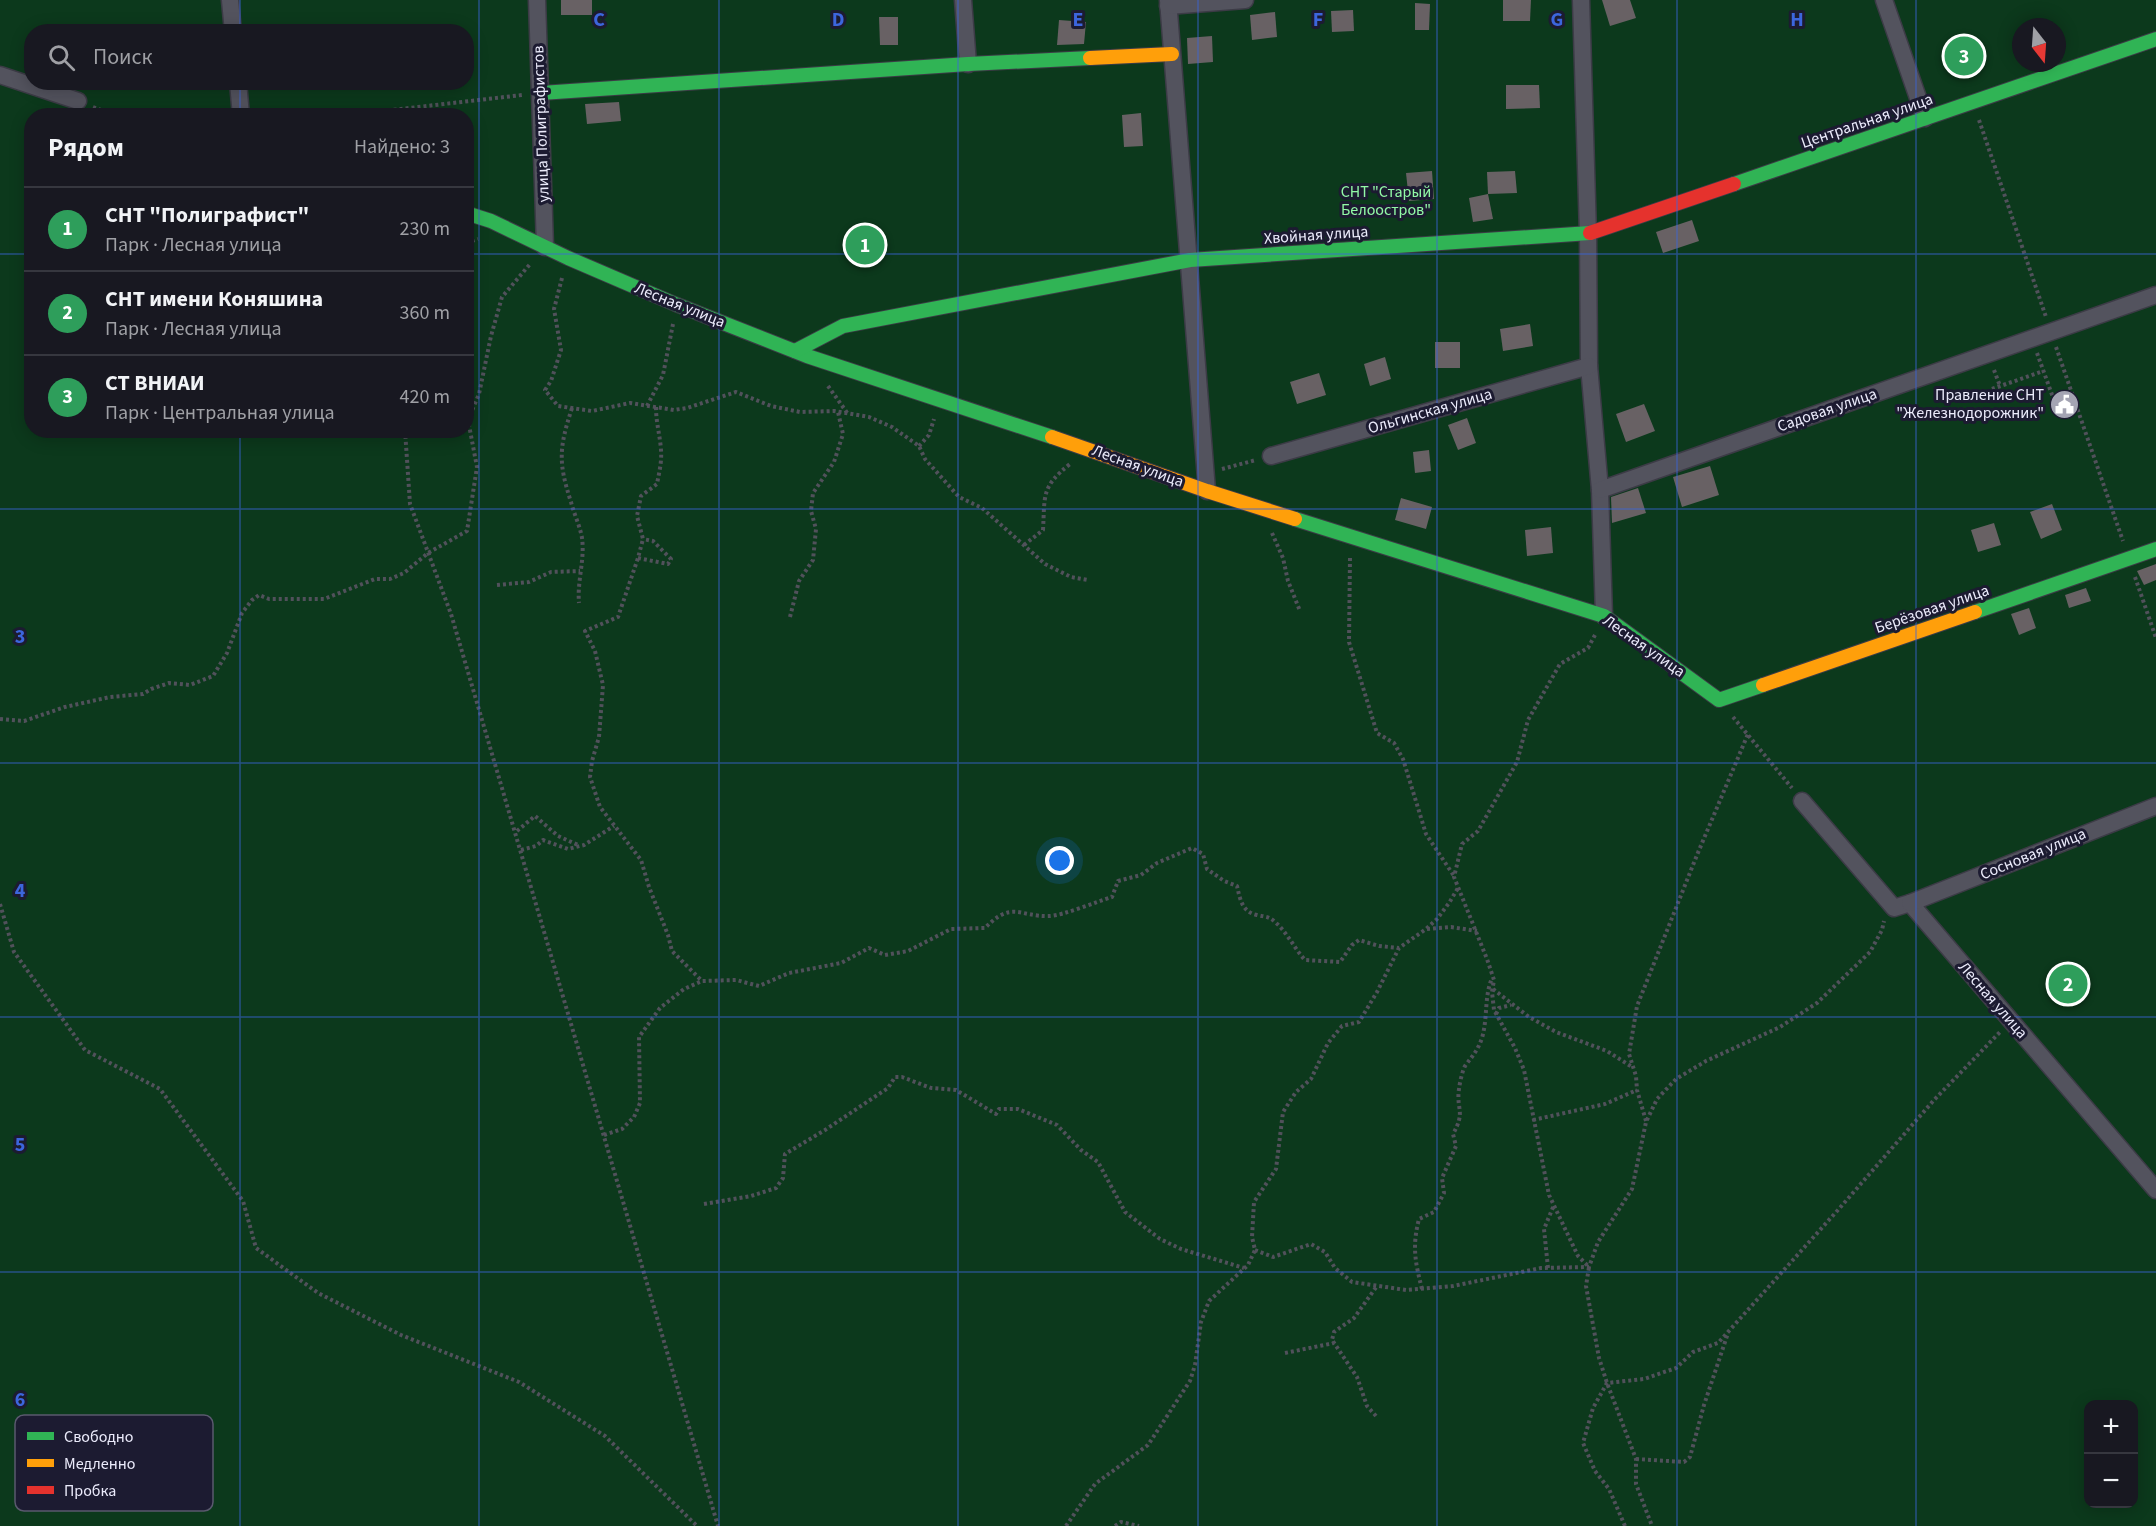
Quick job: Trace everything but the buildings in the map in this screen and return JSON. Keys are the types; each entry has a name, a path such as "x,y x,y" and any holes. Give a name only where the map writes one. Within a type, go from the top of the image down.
{"street":[{"path":"231,0 232,24"},
{"name":"улица Полиграфистов","path":"537,0 545,247"},
{"path":"963,0 968,64"},
{"path":"1206,483 1168,3 1245,0"},
{"path":"1581,0 1588,234 1589,366 1600,490 1604,616"},
{"path":"1884,0 1925,118"},
{"name":"Центральная улица","path":"1588,234 2156,39"},
{"path":"541,93 968,64 1172,54"},
{"path":"0,75 24,83"},
{"path":"45,90 78,101"},
{"path":"239,90 240,108"},
{"name":"Лесная улица","path":"474,216 491,221 568,258 675,304 795,351 1090,449 1206,483 1261,508 1604,616 1719,700"},
{"name":"Хвойная улица","path":"795,351 843,326 1190,260 1588,234"},
{"name":"Садовая улица","path":"1600,490 2156,295"},
{"name":"Ольгинская улица","path":"1271,456 1589,366"},
{"name":"Берёзовая улица","path":"1719,700 2156,549"},
{"path":"1802,801 1894,908 1910,903"},
{"name":"Сосновая улица","path":"1910,903 2156,806"},
{"name":"Лесная улица","path":"1910,903 2156,1190"}],"path":[{"path":"410,108 541,93"},
{"path":"78,101 96,108"},
{"path":"1973,102 2156,638"},
{"path":"474,406 479,394 502,297 545,247"},
{"path":"568,258 554,309 561,350 551,381 545,390 558,406 592,411 630,403 674,410 736,392 771,406 800,412 838,412 869,417 892,427 920,446 925,459 959,497 982,508 1045,564 1071,577 1088,580"},
{"path":"647,406 663,375 675,304"},
{"path":"2032,339 2060,417"},
{"path":"1992,389 2043,371"},
{"path":"920,446 929,435 935,417 945,402"},
{"path":"656,407 656,424 661,449 660,466 657,484 640,496 637,516 643,539 638,558 618,617 585,631 595,651 603,686 598,737 590,777 600,807 641,860 672,951 702,981"},
{"path":"572,408 562,440 560,457 563,479 582,538 579,603"},
{"path":"790,617 799,581 813,560 816,530 811,511 813,493 834,462 843,434 838,412"},
{"path":"406,438 410,504 451,614 522,850 718,1526"},
{"path":"0,719 24,721 65,707 110,697 143,694 169,683 190,686 213,676 227,654 243,613 252,600 259,595 269,599 324,599 375,579 390,579 404,573 428,553 467,531 477,467 471,438"},
{"path":"1024,545 1043,530 1045,499 1049,483 1063,469 1090,449"},
{"path":"1206,483 1271,456"},
{"path":"1261,508 1262,518 1276,540 1283,558 1288,580 1300,611"},
{"path":"1350,536 1349,642 1377,733 1394,743 1403,759 1426,834 1454,877 1477,931 1492,976 1494,1010 1524,1070 1543,1172 1550,1195 1578,1256 1589,1267"},
{"path":"638,558 668,564 671,559 653,541 643,539"},
{"path":"496,585 529,582 551,572 580,571"},
{"path":"1454,877 1462,844 1478,831 1517,762 1528,720 1547,686 1560,664 1588,648 1604,616"},
{"path":"1719,700 1802,801"},
{"path":"1646,1122 1629,1054 1637,1006 1748,734"},
{"path":"516,831 535,816 558,836 580,846"},
{"path":"522,850 536,846 543,840 568,849 580,846 614,826"},
{"path":"604,1135 622,1129 634,1117 640,1103 639,1037 660,1008 684,989 702,981 736,980 759,986 789,972 841,963 869,948 885,955 908,951 951,929 985,928 996,917 1015,910 1050,916 1112,897 1118,880 1142,876 1157,863 1192,848 1203,854 1207,869 1224,881 1237,886 1241,904 1254,915 1268,916 1277,924 1305,960 1340,962 1352,945 1359,940 1379,946 1399,948"},
{"path":"1067,1526 1095,1484 1148,1445 1190,1381 1195,1365 1201,1323 1209,1301 1244,1268 1255,1250 1252,1237 1254,1202 1276,1169 1283,1112 1296,1092 1311,1079 1328,1043 1342,1026 1359,1022 1399,948 1426,929 1449,903 1458,887"},
{"path":"1652,1526 1636,1484 1636,1460 1599,1358 1586,1287 1589,1267 1598,1242 1632,1189 1646,1122 1657,1099 1676,1079 1706,1061 1780,1027 1817,1003 1870,952 1884,924 1883,896"},
{"path":"0,904 14,952 85,1050 160,1089 243,1201 256,1248 318,1293 390,1330 519,1382 605,1436 698,1526"},
{"path":"1426,929 1451,927 1477,931"},
{"path":"1422,1290 1416,1266 1414,1240 1419,1219 1434,1212 1444,1193 1442,1178 1456,1146 1453,1134 1461,1119 1459,1091 1464,1067 1474,1056 1484,1030 1487,1020 1488,989 1492,976"},
{"path":"1493,989 1511,1005 1556,1032 1607,1051 1634,1068"},
{"path":"1496,1014 1499,1008 1511,1005"},
{"path":"1607,1383 1644,1379 1676,1368 1694,1352 1718,1343 1934,1100 2011,1021"},
{"path":"704,1204 751,1196 776,1188 783,1178 785,1154 888,1088 895,1077 902,1077 931,1088 956,1090 996,1114 999,1109 1018,1109 1057,1125 1081,1150 1098,1162 1125,1212 1160,1239 1181,1249 1244,1268"},
{"path":"1533,1120 1605,1104 1637,1090"},
{"path":"1548,1268 1544,1229 1555,1204"},
{"path":"1255,1250 1272,1257 1311,1244 1325,1252 1335,1268 1352,1282 1422,1290 1475,1283 1548,1268 1589,1267"},
{"path":"1376,1416 1366,1406 1357,1377 1332,1340 1334,1332 1354,1318 1377,1286"},
{"path":"1636,1460 1684,1462 1690,1457 1704,1405 1729,1333"},
{"path":"1286,1353 1334,1343"},
{"path":"1607,1383 1593,1408 1582,1443 1595,1471 1609,1489 1625,1526"},
{"path":"1115,1526 1121,1522 1138,1526"}],"green space":[{"name":"СНТ \"Старый Белоостров\"","path":"0,0 2156,0 2156,1526 0,1526"}],"traffic: fast":[{"path":"1734,184 2156,39"},
{"path":"541,93 1090,58"},
{"path":"474,216 491,221 568,258 675,304 807,356 1052,437"},
{"path":"795,351 843,326 1190,260 1590,233"},
{"path":"1295,519 1604,616 1719,700 1763,685"},
{"path":"1975,612 2156,549"}],"traffic: slow":[{"path":"1090,58 1172,54"},
{"path":"1052,437 1295,519"},
{"path":"1763,685 1975,612"}],"traffic: jam":[{"path":"1590,233 1734,184"}],"place":[{"name":"СТ ВНИАИ","path":"1964,56"},
{"name":"СНТ \"Полиграфист\"","path":"865,245"},
{"name":"Правление СНТ \"Железнодорожник\"","path":"2065,404"},
{"name":"СНТ имени Коняшина","path":"2068,984"}]}
